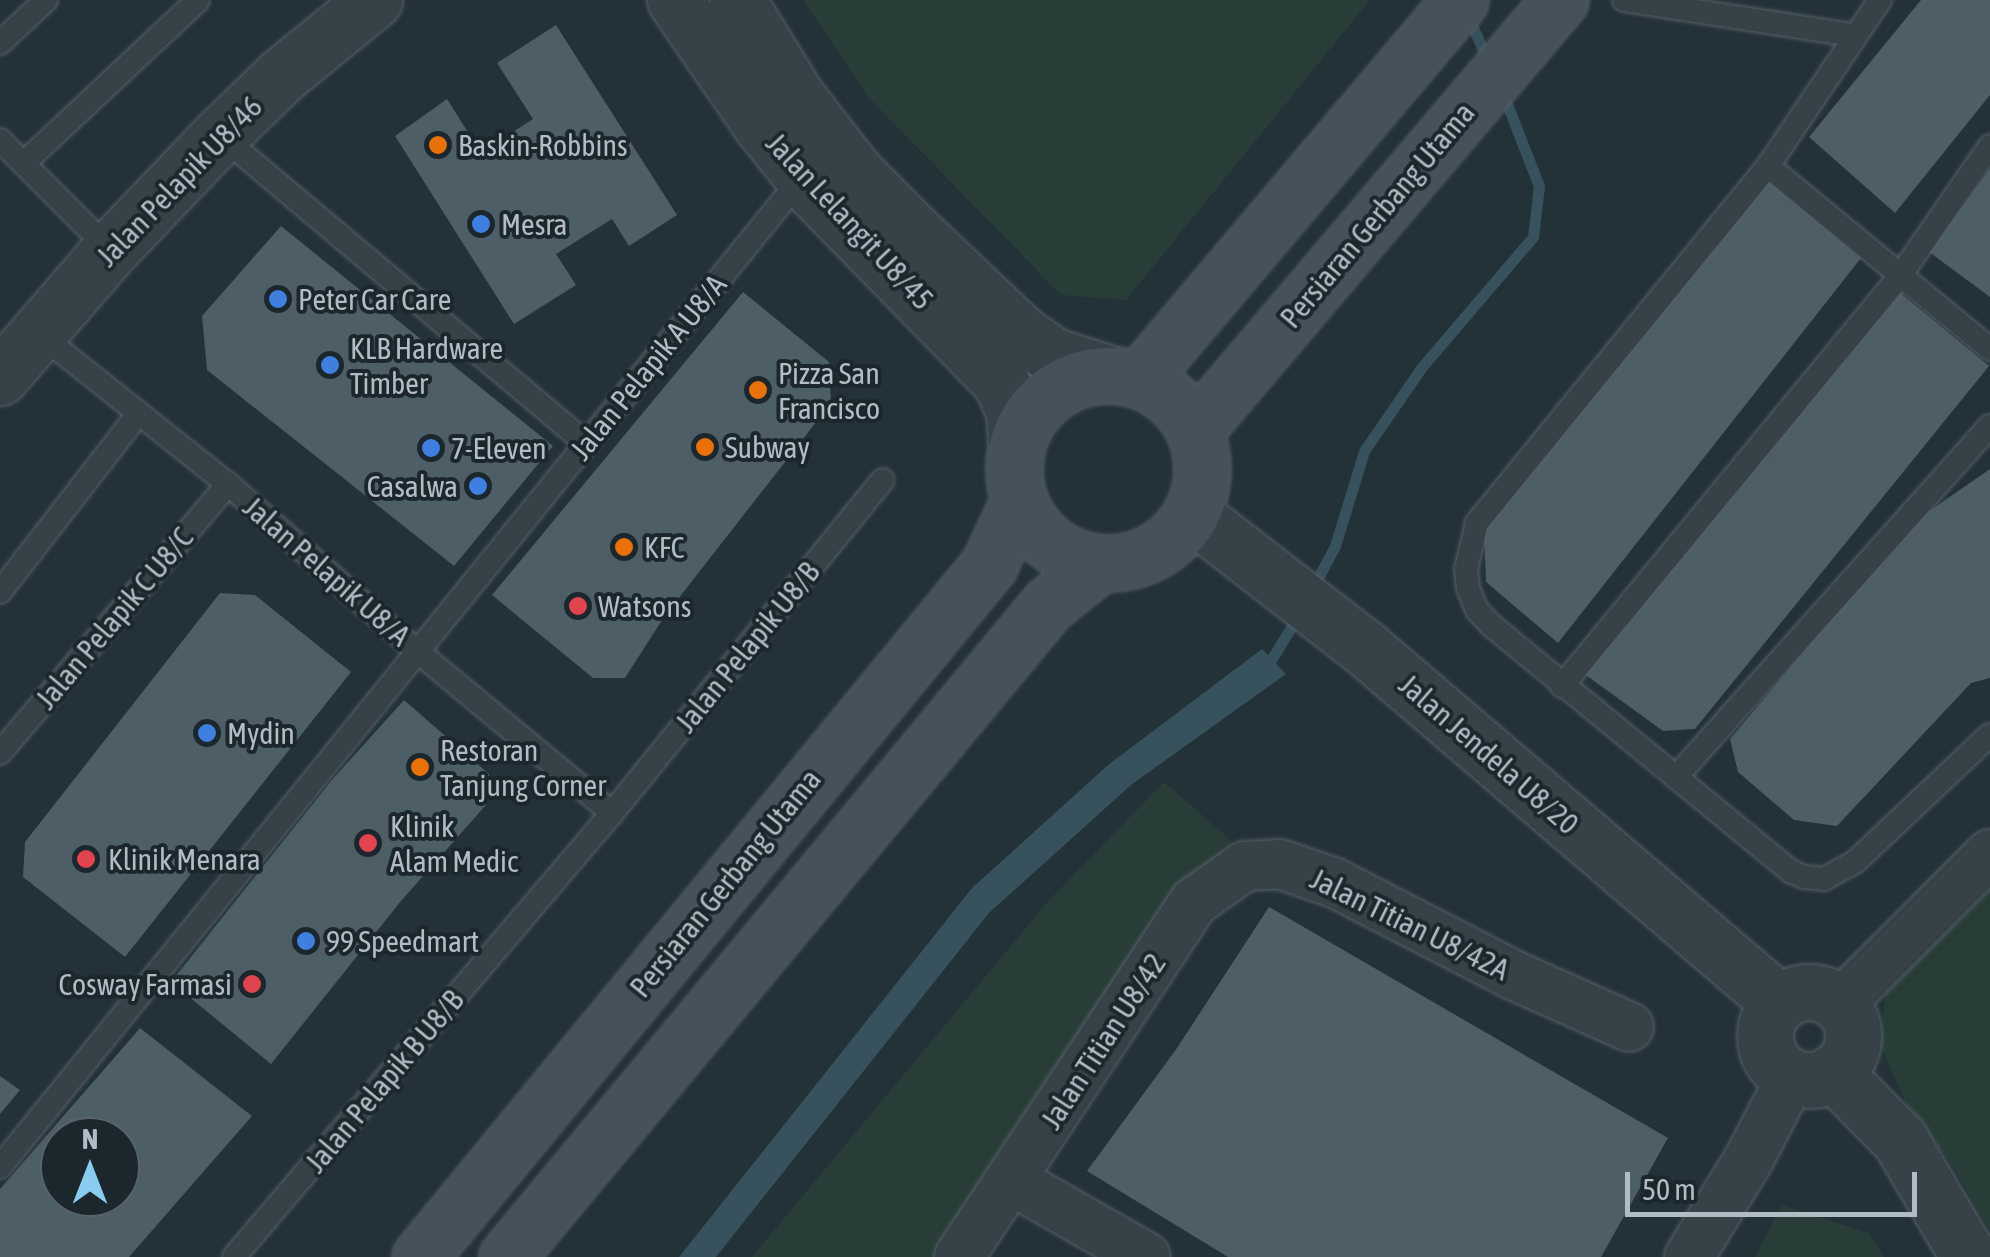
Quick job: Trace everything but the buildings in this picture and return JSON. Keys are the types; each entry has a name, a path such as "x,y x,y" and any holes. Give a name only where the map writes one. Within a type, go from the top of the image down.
{"main road":[{"path":"1125,377 1460,0"},
{"name":"Persiaran Gerbang Utama","path":"1195,430 1556,4"},
{"path":"1125,377 1162,391 1195,430 1203,458 1202,486 1192,514 1176,536 1154,552 1127,562 1099,564 1073,558 1050,545 1032,526 1018,503 1012,472 1016,442 1030,414 1052,392 1079,379 1125,377"},
{"name":"Persiaran Gerbang Utama","path":"420,1257 989,565 1018,503"},
{"path":"507,1257 1048,605 1099,564"}],"street":[{"name":"Jalan Pelapik U8/46","path":"0,377 110,250 220,135 282,74 374,0"},
{"name":"Jalan Lelangit U8/45","path":"674,0 762,126 803,176 1002,382 1014,410 1016,442"},
{"name":"Jalan Lelangit U8/45","path":"737,0 796,96 854,170 906,224 1022,334 1054,356 1125,377"},
{"name":"Jalan Jendela U8/20","path":"1192,514 1365,648 1780,1003"},
{"path":"1840,1004 1990,854"},
{"name":"Jalan Titian U8/42A","path":"1194,902 1245,866 1280,864 1305,871 1629,1027"},
{"name":"Jalan Titian U8/42","path":"959,1257 1194,902"},
{"path":"1689,1257 1750,1157 1813,1074 1850,1053 1852,1027 1840,1004 1810,992 1780,1003 1772,1012 1765,1036 1773,1060 1813,1074 1900,1140 1969,1257"},
{"path":"1011,1180 1146,1257"}],"lane":[{"path":"0,43 46,0"},
{"path":"24,164 198,0"},
{"path":"1624,0 1853,35"},
{"path":"1880,0 1768,166 1477,524 1466,569 1477,610 1562,686 1790,871 1824,880 1855,862 1990,735"},
{"path":"220,135 586,443"},
{"path":"0,140 110,250"},
{"path":"1562,686 1900,276 1990,146"},
{"path":"1768,166 1990,349"},
{"name":"Jalan Pelapik A U8/A","path":"0,1168 803,176"},
{"name":"Jalan Pelapik U8/A","path":"38,333 228,484 417,650 612,813"},
{"path":"0,592 138,414"},
{"path":"1676,777 1990,426"},
{"name":"Jalan Pelapik U8/B","path":"612,813 883,480"},
{"name":"Jalan Pelapik C U8/C","path":"0,753 228,484"},
{"name":"Jalan Pelapik B U8/B","path":"234,1257 612,813"}],"green space":[{"path":"803,0 1370,0 1126,300 1061,295 868,97"},
{"path":"1164,782 1232,841 1145,955 940,1257 752,1257 1049,900"},
{"path":"1990,887 1990,1231 1953,1166 1905,1101 1879,1042 1888,981"},
{"path":"1782,1205 1868,1233 1884,1257 1755,1257"}],"water":[{"path":"1262,649 1286,674 1131,785 989,913 716,1257 679,1257 972,888 1108,765"}],"waterway":[{"path":"1467,14 1488,61"},
{"path":"1311,591 1335,546 1364,451 1421,368 1533,237 1539,186 1502,91"},
{"path":"1266,668 1298,616"}],"place":[{"name":"Baskin-Robbins","path":"438,145"},
{"name":"Mesra","path":"481,224"},
{"name":"Peter Car Care","path":"278,299"},
{"name":"KLB Hardware Timber","path":"330,365"},
{"name":"Pizza San Francisco","path":"758,390"},
{"name":"Subway","path":"705,447"},
{"name":"7-Eleven","path":"431,448"},
{"name":"Casalwa","path":"478,486"},
{"name":"KFC","path":"624,547"},
{"name":"Watsons","path":"578,606"},
{"name":"Mydin","path":"207,733"},
{"name":"Restoran Tanjung Corner","path":"420,767"},
{"name":"Klinik Alam Medic","path":"368,843"},
{"name":"Klinik Menara","path":"86,859"},
{"name":"99 Speedmart","path":"306,941"},
{"name":"Cosway Farmasi","path":"252,984"}]}
